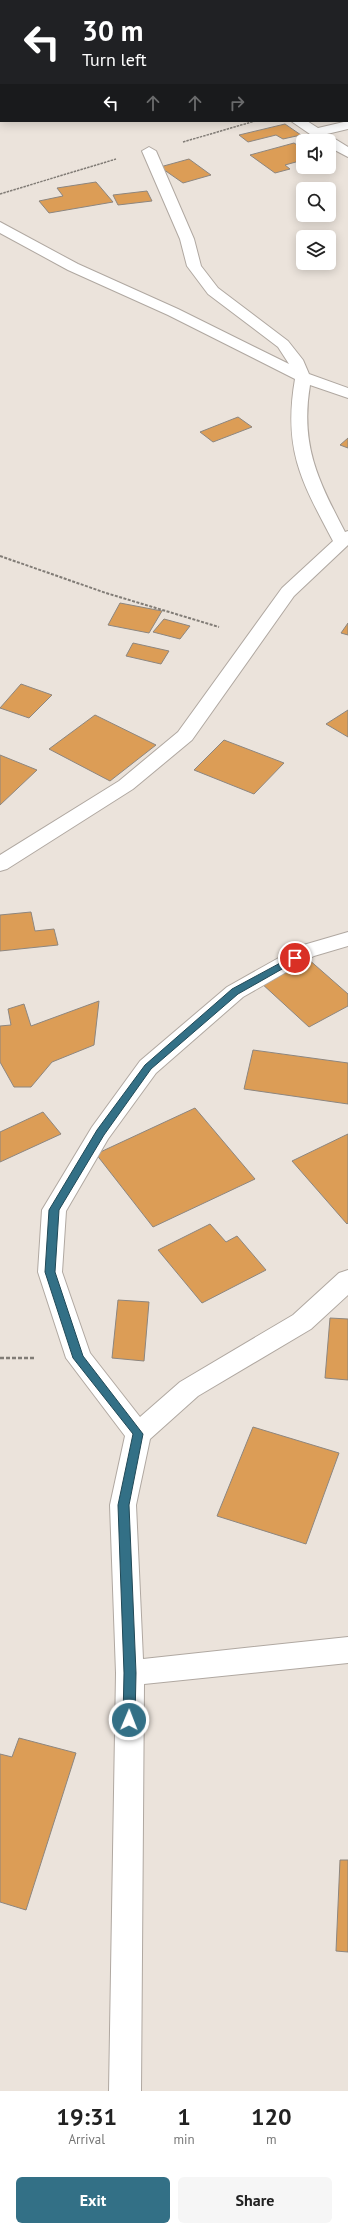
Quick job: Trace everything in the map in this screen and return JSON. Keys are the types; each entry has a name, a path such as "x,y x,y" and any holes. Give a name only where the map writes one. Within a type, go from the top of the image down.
{"street":[{"path":"300,122 348,153"},
{"path":"317,132 348,125"},
{"path":"0,864 126,785 185,736 229,677 254,637 288,592 345,539 313,487 301,450 298,407 303,377 295,360 283,344 214,291 194,266 187,239 149,151"},
{"path":"0,226 14,236 73,267 173,312 303,377 348,393"},
{"path":"138,1434 78,1358 50,1272 54,1210 100,1132 148,1067 235,992 307,951 348,939"},
{"path":"125,2091 130,1673 123,1505 138,1434 190,1389 302,1322 348,1280"},
{"path":"130,1673 348,1650"}],"path":[{"path":"0,556 106,593 254,637"}],"building":[{"path":"285,124 300,134 283,139 276,135 248,142 239,135"},
{"path":"294,143 296,144 296,162 285,165 290,169 275,173 250,155"},
{"path":"189,159 211,175 183,183 160,167"},
{"path":"96,182 113,202 49,213 39,201 63,196 57,188"},
{"path":"147,191 152,201 118,205 113,195"},
{"path":"238,417 252,427 213,442 200,432"},
{"path":"348,438 348,448 340,445"},
{"path":"120,603 162,611 149,633 108,625"},
{"path":"164,619 190,626 180,639 153,632"},
{"path":"348,623 348,635 341,633"},
{"path":"133,643 169,651 161,664 126,656"},
{"path":"21,684 52,695 29,718 0,708"},
{"path":"348,710 348,737 326,724"},
{"path":"95,715 156,745 110,781 49,749"},
{"path":"224,740 284,763 254,794 194,770"},
{"path":"0,755 37,770 0,805"},
{"path":"31,912 35,931 54,929 58,945 0,951 0,915"},
{"path":"307,958 348,994 348,1006 309,1027 260,982"},
{"path":"99,1001 94,1045 52,1062 31,1087 14,1087 0,1062 0,1026 11,1025 8,1009 24,1004 31,1026"},
{"path":"253,1050 348,1063 348,1104 244,1089"},
{"path":"195,1108 255,1179 153,1227 96,1154"},
{"path":"43,1112 61,1134 0,1162 0,1132"},
{"path":"348,1134 348,1223 347,1224 292,1161"},
{"path":"210,1224 226,1242 237,1236 266,1270 202,1303 158,1250"},
{"path":"118,1300 149,1302 144,1361 112,1358"},
{"path":"330,1318 348,1319 348,1380 325,1378"},
{"path":"253,1427 339,1453 306,1544 217,1516"},
{"path":"19,1738 76,1753 26,1910 0,1902 0,1754 12,1757"},
{"path":"340,1860 348,1860 348,1952 336,1951"}],"route":[{"path":"129,1720 130,1673 123,1505 138,1434 78,1358 50,1272 54,1210 100,1132 148,1067 235,992 295,958"}]}
